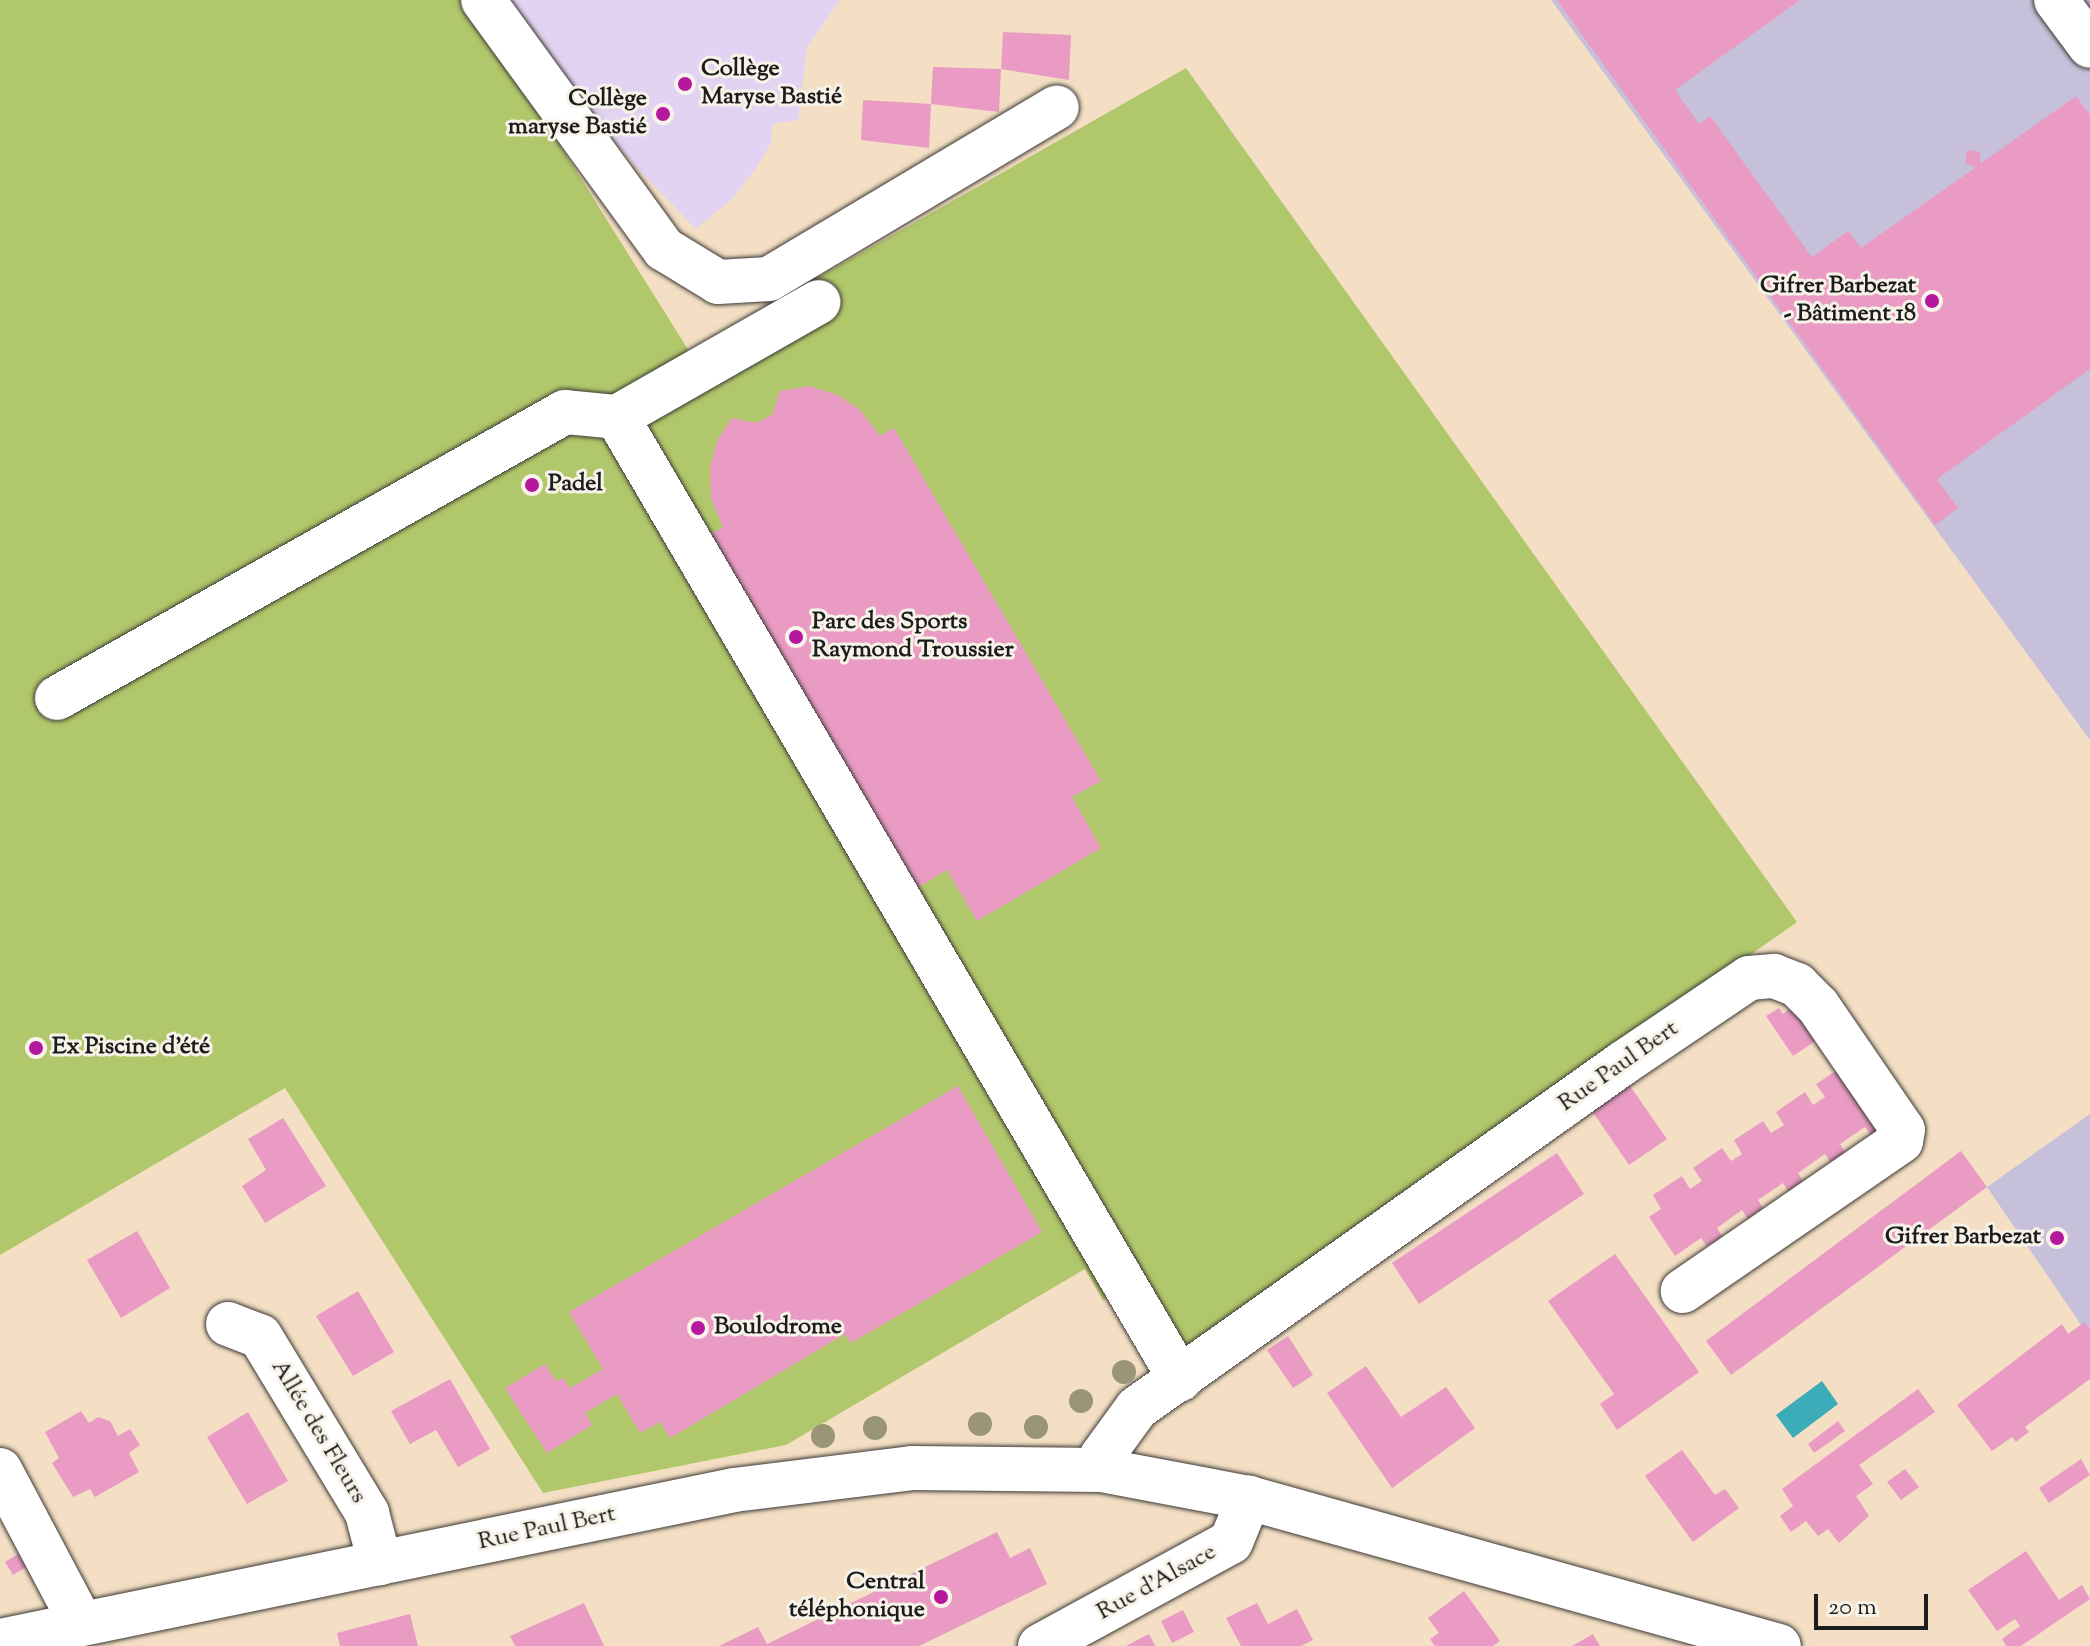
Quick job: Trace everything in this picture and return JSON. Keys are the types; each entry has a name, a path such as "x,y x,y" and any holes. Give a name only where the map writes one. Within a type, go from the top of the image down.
{"street":[{"path":"483,0 664,249 718,282 769,279 1057,107"},
{"path":"2056,0 2090,46"},
{"path":"57,698 565,412 617,417 819,302"},
{"path":"617,417 1180,1379"},
{"name":"Rue Paul Bert","path":"1101,1470 1102,1456 1137,1408 1623,1063 1749,978 1774,976 1797,985 1818,1006 1903,1130 1901,1141 1683,1291"},
{"name":"Allée des Fleurs","path":"228,1324 260,1336 367,1513 380,1563"},
{"name":"Rue Paul Bert","path":"0,1641 749,1488 912,1468 1101,1470 1249,1498 1764,1644"},
{"path":"0,1470 81,1623"},
{"name":"Rue d'Alsace","path":"1040,1646 1231,1542 1249,1498"}],"shaded area":[{"name":"Collège maryse Bastié","path":"501,0 840,0 807,48 798,120 772,124 771,143 757,167 732,199 696,229 636,167"},
{"path":"1551,0 2090,0 2090,740 1914,499"},
{"name":"Gifrer Barbezat","path":"2090,1114 2090,1338 1987,1187"}],"green space":[{"name":"Parc des Sports Raymond Troussier","path":"0,0 469,0 689,351 1186,68 1797,922 1189,1350 1145,1279 1103,1300 1085,1269 786,1445 543,1493 285,1088 0,1255"}],"water":[{"path":"1822,1381 1838,1404 1793,1438 1776,1415"}],"building":[{"name":"Gifrer Barbezat - Bâtiment 18","path":"1557,0 1800,0 1675,90 1699,124 1710,116 1812,257 1848,231 1861,248 1976,167 1965,163 1967,150 1980,152 1980,164 2076,96 2090,115 2090,369 1937,479 1958,508 1935,525"},
{"path":"1003,32 1071,35 1069,80 1001,69"},
{"path":"933,67 1001,69 999,112 931,104"},
{"path":"863,100 931,104 929,148 861,140"},
{"path":"809,386 838,395 861,411 880,436 894,428 1101,781 1072,797 1101,848 977,921 947,870 917,888 710,535 723,527 711,499 710,468 717,441 732,418 757,423 773,414 779,391"},
{"path":"1801,1000 1826,1034 1793,1056 1766,1016 1779,1008 1783,1014"},
{"path":"1845,1065 1886,1125 1871,1135 1865,1127 1840,1144 1845,1152 1831,1163 1825,1154 1798,1173 1803,1181 1788,1191 1783,1183 1758,1200 1763,1208 1748,1219 1742,1210 1717,1228 1722,1236 1707,1246 1701,1238 1675,1256 1649,1217 1661,1209 1653,1195 1682,1176 1690,1189 1702,1181 1693,1168 1722,1148 1731,1161 1742,1154 1734,1140 1763,1121 1771,1133 1784,1125 1776,1112 1805,1092 1813,1105 1825,1097 1816,1084"},
{"path":"1628,1083 1667,1139 1629,1165 1592,1111"},
{"path":"958,1086 1042,1232 851,1343 845,1334 670,1438 660,1422 640,1433 617,1394 585,1413 592,1425 547,1453 505,1388 545,1364 556,1381 563,1378 570,1388 603,1369 569,1312"},
{"path":"283,1118 326,1186 265,1223 242,1186 266,1170 248,1139"},
{"path":"1961,1151 1987,1187 1731,1375 1706,1341"},
{"path":"1557,1153 1584,1194 1419,1304 1392,1263"},
{"path":"137,1231 170,1288 121,1318 87,1260"},
{"path":"1615,1254 1699,1372 1617,1430 1600,1404 1614,1394 1548,1301"},
{"path":"358,1291 394,1352 353,1376 316,1316"},
{"path":"2085,1322 2090,1330 2090,1379 2025,1427 2029,1432 2016,1442 2012,1437 1992,1451 1957,1405 2062,1324 2068,1334"},
{"path":"1288,1336 1313,1375 1293,1388 1267,1350"},
{"path":"1366,1366 1401,1417 1446,1387 1475,1428 1392,1488 1327,1393"},
{"path":"450,1379 490,1449 458,1467 436,1430 410,1444 391,1411"},
{"path":"1918,1389 1935,1412 1859,1465 1873,1484 1856,1496 1869,1516 1839,1543 1828,1529 1818,1536 1806,1521 1791,1532 1780,1516 1793,1506 1782,1489"},
{"path":"81,1411 89,1423 98,1417 110,1421 118,1436 130,1429 140,1445 129,1453 139,1472 95,1497 90,1489 73,1497 52,1463 59,1458 45,1432"},
{"path":"248,1412 288,1481 247,1504 207,1437"},
{"path":"1838,1421 1845,1431 1814,1453 1808,1444"},
{"path":"1682,1450 1715,1495 1725,1489 1739,1508 1693,1542 1645,1476"},
{"path":"2081,1459 2090,1475 2049,1503 2039,1488"},
{"path":"1905,1469 1919,1487 1901,1500 1887,1482"},
{"name":"Central téléphonique","path":"997,1532 1010,1558 1030,1548 1047,1584 919,1646 719,1646 758,1627 767,1644"},
{"path":"2026,1551 2059,1600 2082,1585 2090,1599 2021,1646 2006,1646 2002,1639 2020,1626 2015,1619 1997,1631 1968,1590"},
{"path":"18,1554 26,1567 13,1575 5,1562"},
{"path":"1464,1591 1500,1641 1493,1646 1435,1646 1430,1639 1439,1633 1428,1618"},
{"path":"584,1603 604,1646 515,1646 510,1636"},
{"path":"1257,1603 1268,1624 1297,1609 1313,1640 1301,1646 1241,1646 1226,1618"},
{"path":"1183,1610 1194,1632 1172,1643 1161,1621"},
{"path":"410,1614 418,1646 340,1646 337,1633"},
{"path":"1149,1634 1155,1646 1126,1646"},
{"path":"1593,1634 1600,1646 1572,1646"}],"place":[{"name":"Collège Maryse Bastié","path":"685,84"},
{"name":"Collège maryse Bastié","path":"663,114"},
{"name":"Gifrer Barbezat - Bâtiment 18","path":"1932,301"},
{"name":"Padel","path":"532,485"},
{"name":"Parc des Sports Raymond Troussier","path":"796,637"},
{"name":"Ex Piscine d'été","path":"36,1048"},
{"name":"Gifrer Barbezat","path":"2057,1238"},
{"name":"Boulodrome","path":"698,1328"},
{"name":"Central téléphonique","path":"941,1597"}]}
